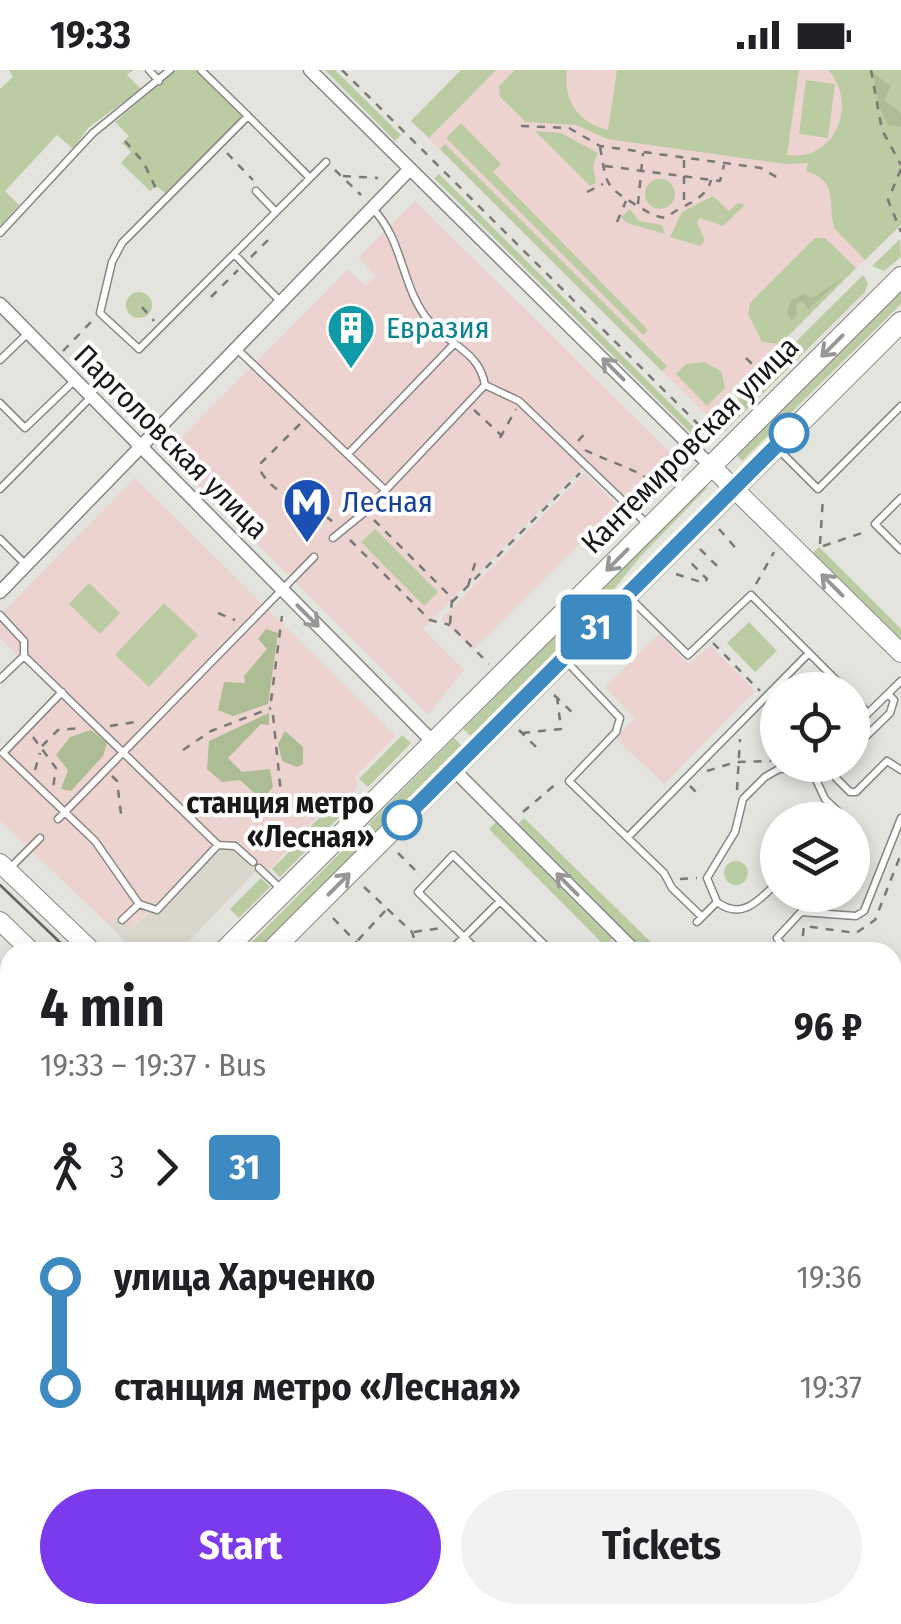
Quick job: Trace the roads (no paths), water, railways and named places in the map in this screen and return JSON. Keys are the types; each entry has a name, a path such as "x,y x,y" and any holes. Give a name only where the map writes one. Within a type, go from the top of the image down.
{"main road":[{"name":"Кантемировская улица","path":"234,942 901,277"},
{"name":"Кантемировская улица","path":"280,942 900,323"}],"street":[{"path":"310,70 901,654"},
{"path":"0,592 410,168"},
{"name":"Парголовская улица","path":"0,305 434,743"},
{"path":"453,769 626,942"},
{"path":"4,867 83,942"},
{"path":"0,921 22,942"}],"lane":[{"path":"149,70 160,81"},
{"path":"0,233 93,133 170,70"},
{"path":"201,70 310,178"},
{"path":"248,116 122,243 112,262 100,313 138,350 326,162"},
{"path":"256,191 276,212"},
{"path":"372,208 389,226 418,304 453,345 476,360 485,385 520,401 573,446 650,527"},
{"path":"234,254 281,302"},
{"path":"0,360 28,333"},
{"path":"348,454 453,345"},
{"path":"236,348 386,490"},
{"path":"0,402 25,428 75,380"},
{"path":"333,538 365,512 485,385"},
{"path":"0,489 92,396"},
{"path":"776,446 818,489 901,406"},
{"path":"901,498 875,524 901,550"},
{"path":"0,539 26,565"},
{"path":"61,815 314,557"},
{"path":"627,595 688,655 751,594 828,672"},
{"path":"0,616 24,641 24,656 0,679"},
{"path":"628,837 809,653"},
{"path":"24,656 218,845 234,846 284,892"},
{"path":"564,658 620,718 616,732 568,780 669,880 699,919 716,902"},
{"path":"870,711 901,681"},
{"path":"62,692 2,753 52,800 61,815 95,841 138,904 158,910 218,845"},
{"path":"870,733 890,714 894,700 888,694"},
{"path":"870,778 887,761 901,770"},
{"path":"760,896 743,910 728,911 716,902 707,878 735,832 743,799 763,782"},
{"path":"842,782 856,792 866,782"},
{"path":"782,942 780,932 794,916 808,910 856,916 864,911 901,818"},
{"path":"4,867 40,838"},
{"path":"469,942 418,892 453,855 542,942"},
{"path":"459,942 500,901"},
{"path":"122,920 138,904"}],"tram line":[{"path":"0,885 60,942"}],"place":[{"name":"Евразия","path":"351,370"},
{"name":"Лесная","path":"307,544"},
{"name":"станция метро «Лесная»","path":"402,820"}]}
